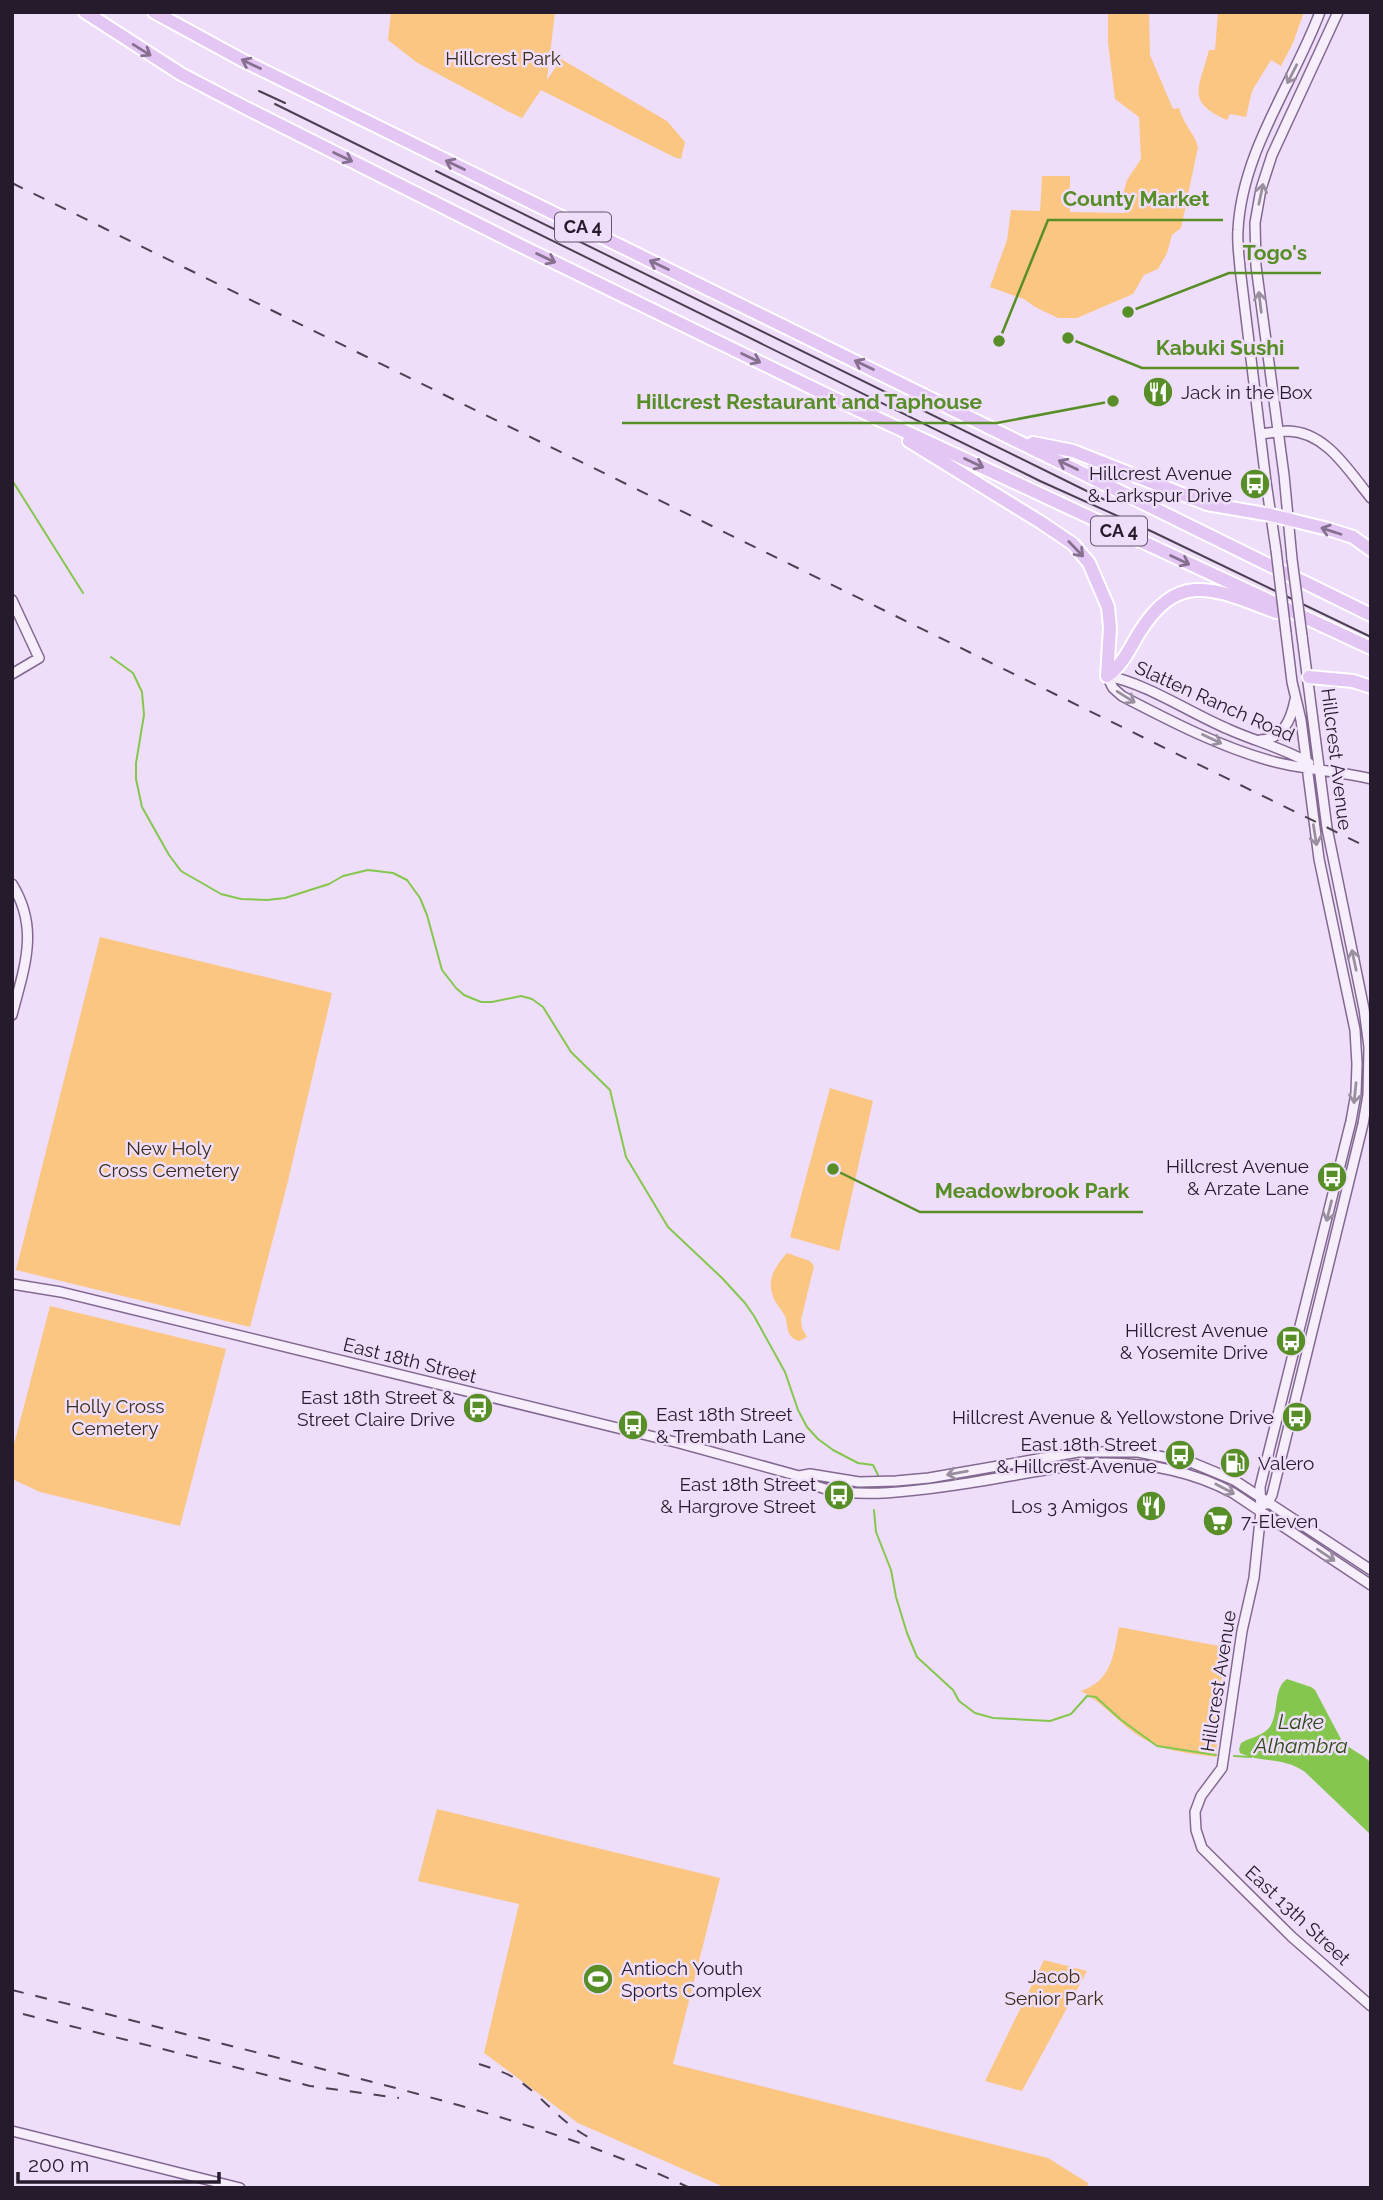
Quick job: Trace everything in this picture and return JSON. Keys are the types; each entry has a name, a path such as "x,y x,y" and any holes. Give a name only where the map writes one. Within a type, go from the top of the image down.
{"highway":[{"name":"CA 4","path":"85,12 181,74 509,240 868,414 1371,648"},
{"name":"CA 4","path":"154,12 242,60 1371,615"},
{"path":"868,414 1073,544 1089,563 1108,607 1110,627 1107,676"},
{"path":"1013,438 1073,451 1207,505 1289,519 1353,537 1371,550"},
{"path":"1107,676 1120,665 1152,613 1176,594 1191,590 1219,592 1371,648"},
{"path":"1309,677 1353,681 1371,687"}],"main road":[{"name":"Hillcrest Avenue","path":"1202,1848 1196,1830 1195,1812 1201,1796 1222,1768 1242,1630 1254,1578 1264,1498 1260,1487 1352,1121 1356,1093 1355,1030 1319,859 1270,515 1240,268 1238,222 1255,153 1311,37 1320,12"},
{"name":"Hillcrest Avenue","path":"1264,1498 1272,1495 1368,1095 1369,1047 1364,1009 1332,859 1256,267 1255,223 1269,164 1338,12"},
{"path":"1261,434 1288,431 1304,434 1329,447 1371,498"},
{"path":"12,600 39,658 12,674"},
{"name":"Slatten Ranch Road","path":"1107,676 1130,682 1201,717 1293,753 1306,764"},
{"name":"Slatten Ranch Road","path":"1107,676 1113,688 1122,696 1218,742 1268,760 1306,764"},
{"path":"1255,740 1269,740 1280,734 1292,714 1296,698"},
{"path":"1306,764 1371,779"},
{"path":"12,884 27,918 28,942 12,1015"},
{"name":"East 18th Street","path":"12,1284 61,1292 679,1443 799,1476 810,1474 859,1482 929,1478 1078,1452 1138,1452 1193,1463 1234,1480 1264,1498 1371,1570"},
{"name":"East 18th Street","path":"799,1476 807,1484 833,1490 895,1494 1104,1463 1186,1473 1216,1484 1261,1511 1371,1585"},
{"name":"East 13th Street","path":"1202,1848 1292,1937 1371,2006"},
{"path":"13,2132 240,2188"}],"green space":[{"name":"Hillcrest Park","path":"391,12 555,12 547,80 561,59 667,121 685,142 681,159 541,90 522,118 509,112 416,62 388,40"},
{"path":"1108,12 1149,12 1150,55 1173,109 1179,108 1198,147 1181,228 1172,235 1167,253 1158,269 1144,275 1133,294 1077,318 1058,318 1024,299 990,287 1007,240 1011,210 1040,211 1042,176 1070,176 1070,212 1124,213 1127,180 1141,159 1139,117 1115,99 1108,42"},
{"path":"1218,12 1304,12 1281,66 1271,60 1252,91 1246,117 1230,114 1227,120 1205,106 1198,92 1209,50 1215,50"},
{"name":"New Holy Cross Cemetery","path":"100,937 332,993 250,1327 16,1270"},
{"path":"830,1088 873,1101 839,1251 790,1237"},
{"path":"787,1253 810,1261 814,1266 801,1320 807,1337 799,1341 789,1333 785,1317 771,1289 774,1271"},
{"name":"Holly Cross Cemetery","path":"50,1306 226,1349 180,1526 40,1492 12,1479 12,1452"},
{"path":"1119,1627 1224,1647 1216,1757 1173,1750 1152,1743 1133,1732 1081,1691 1105,1674 1113,1657"},
{"name":"Antioch Youth Sports Complex","path":"437,1809 720,1878 673,2064 1048,2158 1088,2183 1087,2188 726,2188 578,2123 484,2053 519,1904 418,1881"},
{"name":"Jacob Senior Park","path":"1044,1960 1087,1971 1022,2091 985,2081"}],"water":[{"name":"Lake Alhambra","path":"1287,1679 1315,1690 1342,1741 1371,1763 1371,1835 1305,1772 1289,1764 1240,1753 1241,1743 1264,1732 1271,1725 1279,1690"}],"waterway":[{"path":"12,480 83,593"},
{"path":"111,657 133,673 142,692 144,715 136,763 136,779 142,807 181,871 221,894 241,899 285,898 329,884 343,876 368,870 393,873 407,880 420,898 427,915 442,970 456,988 464,995 481,1002 521,996 532,999 543,1007 571,1052 610,1090 626,1157 668,1227 722,1278 754,1316 785,1372 807,1427 833,1450 858,1463 873,1465 878,1475"},
{"path":"874,1510 876,1532 891,1570 896,1597 917,1657 953,1690 959,1701 975,1713 993,1718 1050,1721 1071,1714 1087,1696 1096,1697 1120,1719 1157,1746 1216,1755"},
{"path":"1234,1756 1251,1757"}],"tram line":[{"path":"259,91 285,103"},
{"path":"275,104 1040,481 1371,637"},
{"path":"436,171 1105,500"}],"railway":[{"path":"12,183 1371,849"},
{"path":"12,1990 511,2120 646,2168 690,2188"},
{"path":"23,2014 310,2086 399,2098"},
{"path":"479,2064 515,2078 571,2126 592,2139"}],"place":[{"name":"Togo's","path":"1128,312"},
{"name":"Kabuki Sushi","path":"1068,338"},
{"name":"County Market","path":"999,341"},
{"name":"Jack in the Box","path":"1158,392"},
{"name":"Hillcrest Restaurant and Taphouse","path":"1113,401"},
{"name":"Hillcrest Avenue & Larkspur Drive","path":"1255,484"},
{"name":"Meadowbrook Park","path":"833,1169"},
{"name":"Hillcrest Avenue & Arzate Lane","path":"1332,1177"},
{"name":"Hillcrest Avenue & Yosemite Drive","path":"1291,1341"},
{"name":"East 18th Street & Street Claire Drive","path":"478,1408"},
{"name":"Hillcrest Avenue & Yellowstone Drive","path":"1297,1417"},
{"name":"East 18th Street & Trembath Lane","path":"633,1425"},
{"name":"East 18th Street & Hillcrest Avenue","path":"1180,1455"},
{"name":"Valero","path":"1235,1463"},
{"name":"East 18th Street & Hargrove Street","path":"839,1495"},
{"name":"Los 3 Amigos","path":"1151,1506"},
{"name":"7-Eleven","path":"1218,1521"},
{"name":"Antioch Youth Sports Complex","path":"598,1979"}]}
